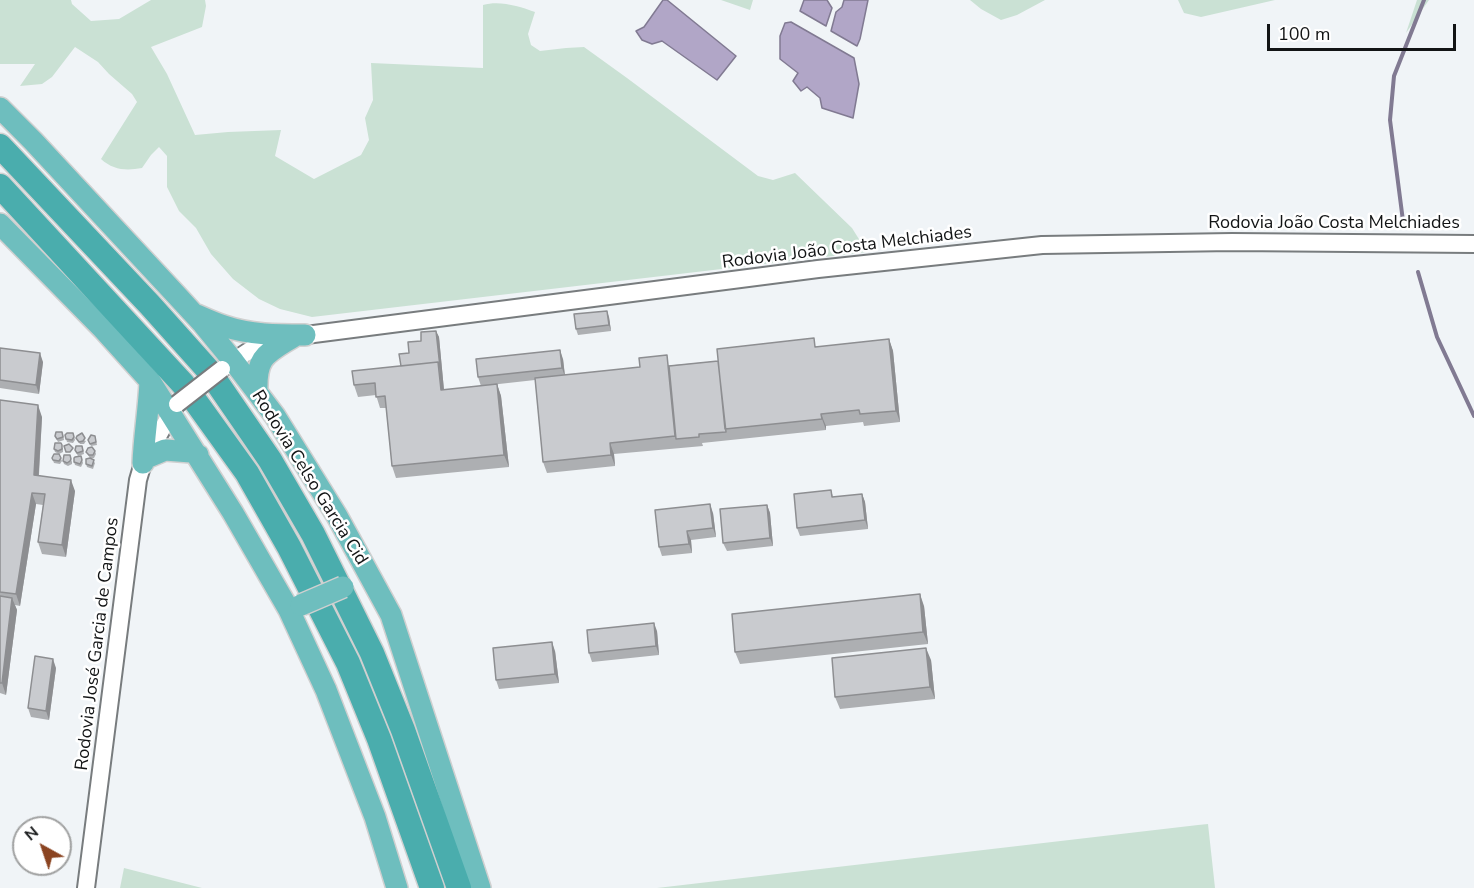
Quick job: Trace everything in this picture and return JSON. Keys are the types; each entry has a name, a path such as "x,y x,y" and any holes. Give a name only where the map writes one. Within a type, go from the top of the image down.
{"highway":[{"name":"Rodovia Celso Garcia Cid","path":"0,108 203,324 228,365 257,391 275,416 337,516 390,615 480,888"},
{"name":"Rodovia Celso Garcia Cid","path":"0,146 209,371 270,460 313,534 372,653 404,730 459,888"},
{"path":"0,186 183,384 247,473 289,546 348,663 379,738 432,888"},
{"path":"0,224 104,329 174,408 198,455 267,570 295,608 375,818 397,888"},
{"path":"190,312 240,330 299,336"},
{"path":"257,391 259,364 263,358 299,336"},
{"path":"150,381 144,435 145,461 165,450 191,452 198,455"},
{"path":"295,608 369,575"}],"street":[{"name":"Rodovia João Costa Melchiades","path":"174,408 228,365 268,340 818,269 1042,245 1232,242 1474,244"},
{"name":"Rodovia José Garcia de Campos","path":"87,888 138,480 145,461 174,408"}],"green space":[{"path":"0,0 71,0 72,4 91,21 119,19 151,0 205,0 202,27 151,47 167,74 195,135 281,130 275,156 314,179 361,155 369,140 365,118 373,100 371,63 483,68 483,5 509,4 535,12 528,34 531,45 540,51 584,47 758,176 773,180 795,173 852,228 867,252 312,317 280,309 259,299 233,279 211,254 196,228 179,211 167,187 167,156 159,147 142,168 120,169 101,159 137,102 132,94 98,62 75,47 52,77 42,84 20,86 35,64 0,64"},
{"path":"721,0 753,0 750,10"},
{"path":"970,0 1045,0 1017,15 1001,20"},
{"path":"1178,0 1275,0 1201,17 1184,13"},
{"path":"1417,0 1429,0 1406,33"},
{"path":"1208,824 1215,888 657,888 1198,825"},
{"path":"124,868 202,888 120,888"}],"shaded area":[{"path":"663,0 667,0 736,56 717,80 662,41 652,44 642,40 636,31 644,27"},
{"path":"804,0 827,0 832,8 826,26 800,11"},
{"path":"844,0 868,0 857,46 831,31 836,12 842,7"},
{"path":"791,22 854,58 859,84 853,118 822,108 820,98 807,87 801,91 793,81 798,73 780,59 780,36 785,23"}],"building":[{"path":"607,311 609,325 576,329 574,314"},
{"path":"436,331 440,367 438,362 401,366 399,354 409,353 408,342 421,341 421,332"},
{"path":"814,338 815,347 889,339 896,411 860,414 859,410 821,414 822,419 725,429 717,349"},
{"path":"0,348 40,353 36,385 0,380"},
{"path":"560,350 562,368 478,377 476,359"},
{"path":"667,355 675,436 610,443 611,455 543,462 535,378 640,367 639,358"},
{"path":"718,361 726,432 676,439 669,366"},
{"path":"438,362 441,390 497,384 504,455 392,466 385,396 376,397 375,383 354,385 352,371"},
{"path":"0,400 38,405 34,475 71,480 62,545 38,542 45,494 32,493 16,594 0,592"},
{"path":"56,432 62,432 63,437 57,439"},
{"path":"67,433 73,433 72,440 66,439"},
{"path":"82,433 85,438 79,442 76,438"},
{"path":"91,435 95,436 96,442 90,444 88,440"},
{"path":"55,443 61,443 62,449 58,451 54,449"},
{"path":"69,444 73,448 70,452 66,452 64,446"},
{"path":"76,446 82,446 83,451 77,453"},
{"path":"92,447 95,451 93,455 89,455 86,452"},
{"path":"54,454 59,454 61,458 59,461 53,460"},
{"path":"64,455 70,455 71,459 67,463 63,461"},
{"path":"81,456 80,464 74,462 75,457"},
{"path":"86,459 94,460 92,466 86,464"},
{"path":"831,490 832,497 862,494 865,520 797,528 794,494"},
{"path":"710,504 713,528 687,531 689,544 659,547 655,510"},
{"path":"767,505 770,538 723,543 720,509"},
{"path":"920,594 923,632 735,652 732,614"},
{"path":"0,596 12,598 2,683 0,683"},
{"path":"654,623 656,646 589,653 587,630"},
{"path":"552,642 555,674 496,680 493,648"},
{"path":"926,648 930,687 835,697 832,658"},
{"path":"35,656 53,659 46,711 28,708"}],"waterway":[{"path":"1403,221 1390,120 1394,76 1424,0"},
{"path":"1418,272 1437,337 1474,416"}]}
